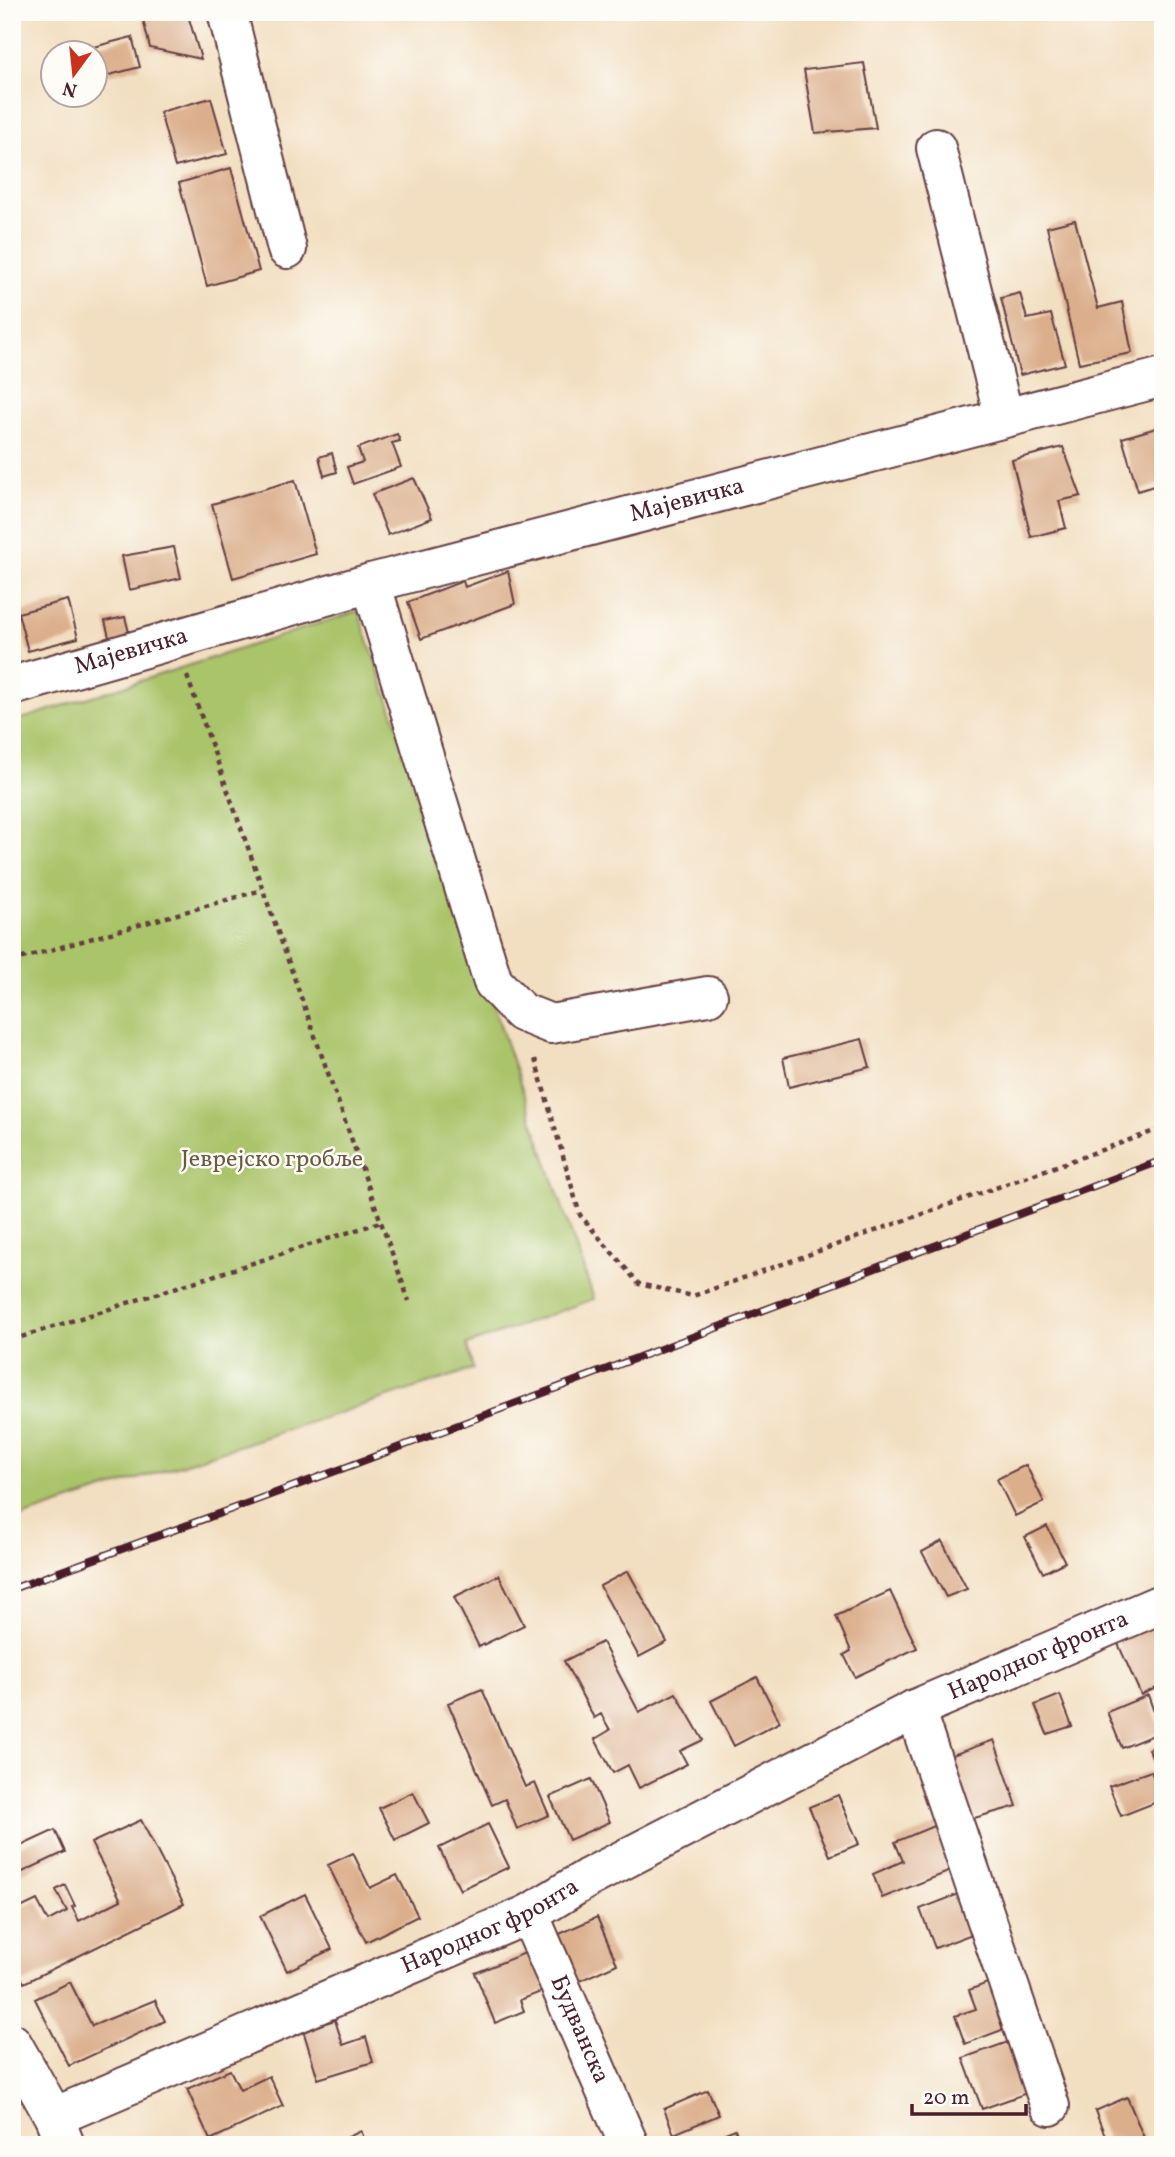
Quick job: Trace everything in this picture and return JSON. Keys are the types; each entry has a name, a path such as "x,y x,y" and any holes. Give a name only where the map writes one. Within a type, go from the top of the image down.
{"street":[{"path":"228,12 287,249"},
{"path":"936,148 1004,417"},
{"name":"Мајевичка","path":"12,686 371,583 1163,377"},
{"path":"371,583 493,982 521,1013 551,1024 708,996"},
{"name":"Народног фронта","path":"59,2131 529,1914 588,1878 915,1709 1163,1603"},
{"path":"915,1709 1050,2106"},
{"name":"Будванска","path":"529,1914 629,2145"},
{"path":"12,2043 59,2131"}],"path":[{"path":"173,638 409,1301"},
{"path":"12,961 262,890"},
{"path":"521,1013 580,1215 639,1284 693,1296 1163,1128"},
{"path":"12,1340 380,1222"}],"green space":[{"name":"Јеврејско гробље","path":"358,611 594,1299 467,1345 473,1369 12,1520 12,722"}],"building":[{"path":"152,12 187,12 201,59 150,48 142,15"},
{"path":"132,37 140,67 108,75 108,43"},
{"path":"864,63 876,128 815,133 804,70"},
{"path":"211,98 227,154 175,167 160,112"},
{"path":"231,168 259,271 207,286 179,183"},
{"path":"1075,220 1098,308 1122,302 1132,353 1079,363 1047,227"},
{"path":"1020,293 1027,319 1051,314 1065,364 1020,375 1001,298"},
{"path":"1163,426 1163,483 1138,491 1122,438"},
{"path":"397,434 400,441 392,443 401,467 353,484 347,467 363,462 358,448"},
{"path":"1063,447 1081,496 1059,501 1066,528 1031,537 1012,460"},
{"path":"332,453 337,472 324,476 319,457"},
{"path":"414,478 432,518 388,535 372,494"},
{"path":"295,480 316,554 233,578 212,504"},
{"path":"174,547 181,578 129,590 122,556"},
{"path":"508,571 515,604 421,639 408,602 463,581 465,587"},
{"path":"68,600 78,638 28,651 18,613"},
{"path":"125,617 131,640 111,645 105,621"},
{"path":"862,1039 870,1067 789,1087 783,1058"},
{"path":"1026,1465 1044,1502 1015,1516 997,1479"},
{"path":"1047,1526 1065,1562 1043,1573 1025,1537"},
{"path":"942,1541 967,1589 946,1597 922,1552"},
{"path":"628,1571 667,1642 639,1657 600,1586"},
{"path":"499,1575 524,1625 479,1647 454,1597"},
{"path":"890,1591 917,1648 855,1677 844,1655 851,1651 836,1616"},
{"path":"1163,1616 1163,1685 1141,1695 1115,1637"},
{"path":"602,1642 639,1712 676,1693 703,1740 680,1751 687,1764 639,1788 628,1765 613,1773 595,1739 610,1730 601,1714 594,1718 564,1661"},
{"path":"757,1677 780,1722 734,1746 711,1701"},
{"path":"482,1689 525,1787 535,1783 549,1815 517,1829 505,1799 492,1805 448,1703"},
{"path":"1060,1695 1072,1726 1047,1734 1035,1705"},
{"path":"1148,1695 1161,1732 1122,1748 1107,1712"},
{"path":"994,1740 1017,1806 967,1820 944,1758"},
{"path":"1163,1744 1163,1773 1159,1775 1149,1749"},
{"path":"1151,1771 1162,1800 1121,1816 1109,1786"},
{"path":"591,1779 610,1822 569,1840 550,1797"},
{"path":"413,1792 429,1823 395,1840 379,1808"},
{"path":"838,1795 859,1844 830,1856 809,1807"},
{"path":"141,1820 184,1904 24,1983 12,1961 12,1912 37,1900 48,1921 67,1911 56,1890 65,1885 79,1921 121,1900 91,1843"},
{"path":"943,1822 961,1867 882,1898 873,1874 903,1861 895,1842"},
{"path":"488,1824 509,1867 460,1890 439,1848"},
{"path":"55,1830 65,1852 12,1877 12,1850"},
{"path":"353,1853 370,1888 397,1875 418,1916 366,1942 328,1865"},
{"path":"969,1890 983,1930 935,1948 920,1909"},
{"path":"305,1894 332,1949 287,1971 260,1916"},
{"path":"597,1917 617,1964 575,1983 555,1936"},
{"path":"530,1951 546,1990 520,2000 524,2011 495,2023 475,1973"},
{"path":"998,1979 1015,2025 965,2044 955,2016 976,2009 969,1990"},
{"path":"70,1982 92,2026 155,2000 165,2021 69,2066 35,1999"},
{"path":"335,2020 343,2045 366,2037 373,2062 318,2079 303,2030"},
{"path":"1008,2042 1027,2093 982,2109 963,2058"},
{"path":"230,2070 240,2090 269,2076 283,2106 210,2140 187,2089"},
{"path":"708,2090 719,2115 674,2134 664,2109"},
{"path":"1127,2097 1147,2145 1109,2145 1095,2111"},
{"path":"735,2129 741,2145 704,2145 703,2142"},
{"path":"361,2131 367,2145 331,2145"}],"railway":[{"path":"12,1589 344,1468 1163,1160"}]}
